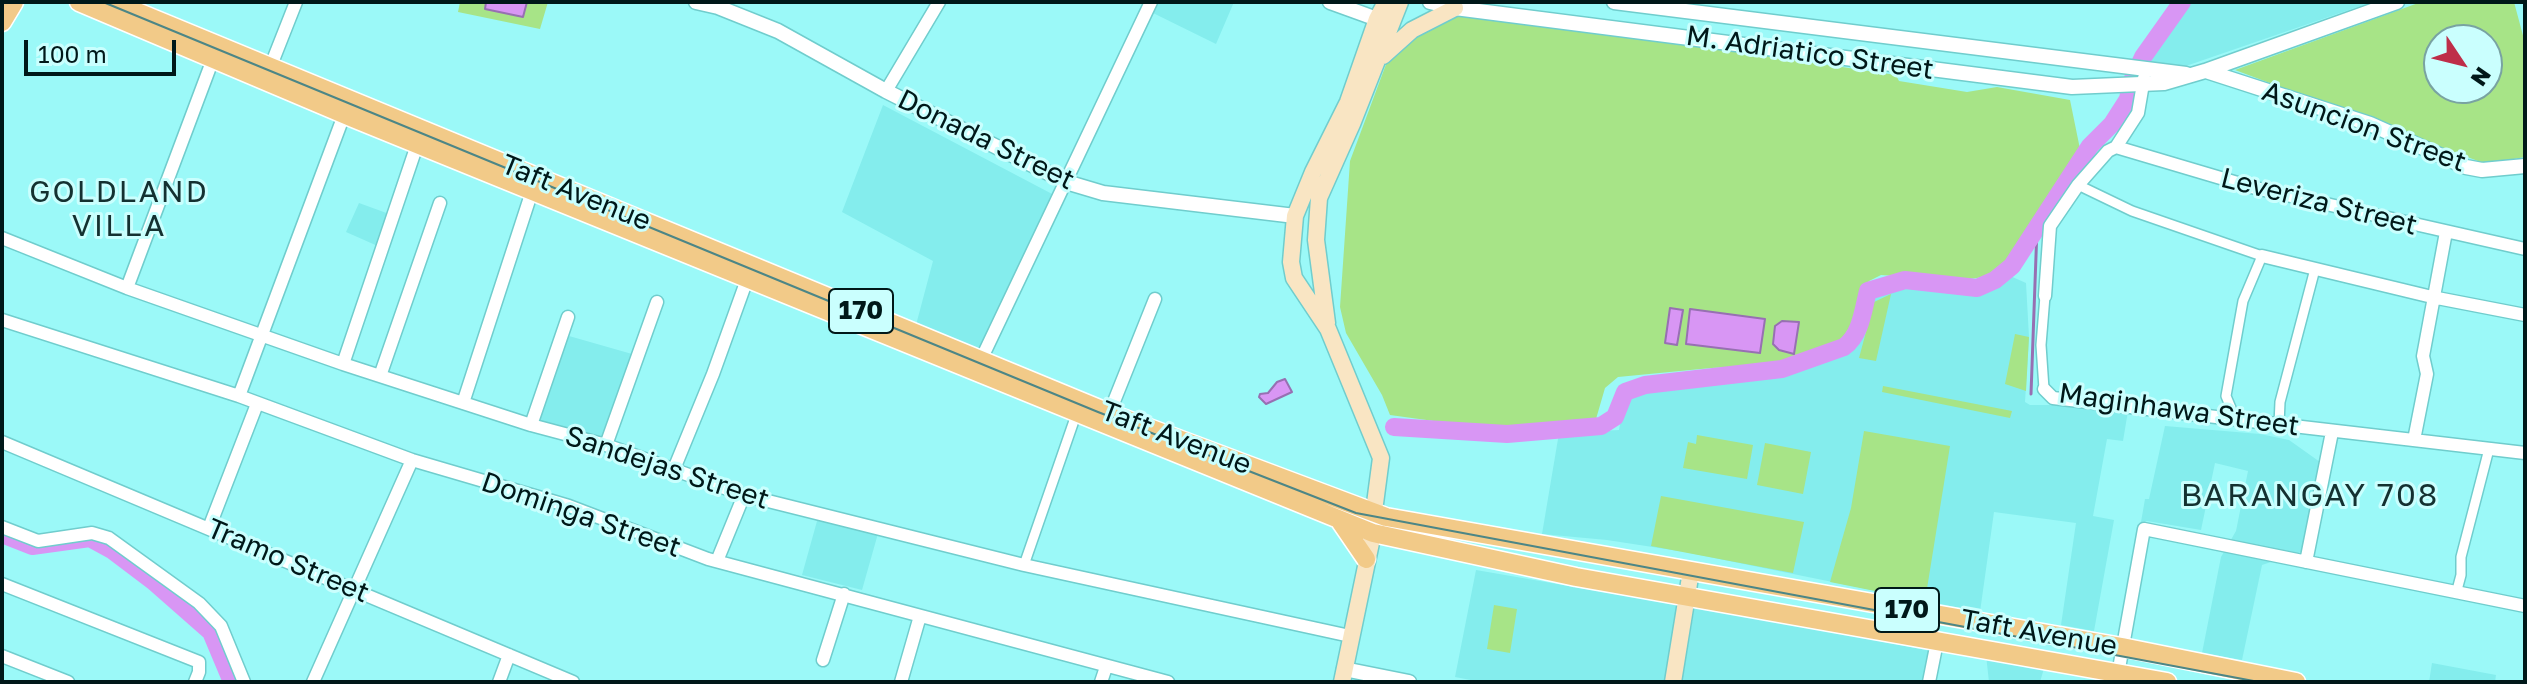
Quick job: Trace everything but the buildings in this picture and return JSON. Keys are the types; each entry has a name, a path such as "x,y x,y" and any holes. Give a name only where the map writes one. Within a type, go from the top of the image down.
{"main road":[{"path":"2,22 14,2"},
{"name":"Taft Avenue","path":"79,2 213,59 268,73"},
{"name":"Taft Avenue","path":"113,2 348,107 978,366 1373,533 1576,577 2167,682"},
{"path":"1328,329 1310,198 1386,2"},
{"path":"1374,511 1381,458 1328,329 1294,278 1291,262 1295,216 1310,198 1377,63 1400,2"},
{"path":"1377,63 1412,30 1455,8"},
{"name":"Taft Avenue","path":"348,107 417,145 465,156"},
{"path":"1294,278 1320,273"},
{"name":"Taft Avenue","path":"978,366 1076,415 1107,420 1386,517 2122,647 2296,682"},
{"path":"1335,517 1349,531 1366,559"},
{"path":"1343,676 1373,533"},
{"path":"1673,682 1691,571"},
{"path":"1863,628 1865,603"}],"street":[{"path":"268,73 296,2"},
{"name":"Donada Street","path":"696,2 749,17 778,31 886,91 1066,182 1103,193 1295,216"},
{"path":"886,91 939,2"},
{"path":"978,366 1151,2"},
{"path":"1330,2 1377,19"},
{"name":"M. Adriatico Street","path":"1430,2 1455,8 2072,87 2164,83 2397,2"},
{"name":"M. Adriatico Street","path":"1614,2 2198,73"},
{"path":"127,288 213,59"},
{"name":"Maginhawa Street","path":"2141,66 2135,83 2138,113 2116,147 2108,151 2078,185 2050,226 2041,345 2044,389 2053,398 2525,453"},
{"name":"Asuncion Street","path":"2198,73 2370,124 2466,167 2482,170 2525,166"},
{"path":"239,396 348,107"},
{"path":"343,364 417,145"},
{"name":"Leveriza Street","path":"2116,147 2251,187 2525,249"},
{"path":"2078,185 2132,211 2262,256 2432,297 2525,315"},
{"path":"463,403 538,186"},
{"path":"380,376 440,203"},
{"path":"2414,440 2427,374 2423,356 2432,297 2446,232"},
{"name":"Sandejas Street","path":"2,238 127,288 262,336 531,425 606,445 744,495 1024,565 1350,636"},
{"path":"2231,417 2226,396 2240,316 2262,256"},
{"path":"2279,424 2280,402 2315,269"},
{"path":"674,469 750,273"},
{"path":"1107,420 1155,299"},
{"path":"606,445 657,302"},
{"path":"531,425 568,317"},
{"name":"Dominga Street","path":"2,320 239,396 412,460 569,506 717,561 1168,682"},
{"path":"209,528 257,404"},
{"path":"1024,565 1076,415"},
{"path":"2306,562 2332,432"},
{"name":"Tramo Street","path":"2,442 573,682"},
{"path":"2457,590 2461,557 2489,449"},
{"path":"313,682 412,460"},
{"path":"717,561 744,495"},
{"path":"2,527 38,541 92,533 109,538 199,603 221,626 244,682"},
{"path":"2118,674 2144,529 2525,606"},
{"path":"2,584 199,662 195,682"},
{"path":"823,660 844,594"},
{"path":"901,682 920,616"},
{"path":"1929,682 1937,642"},
{"path":"499,682 509,655"},
{"path":"2,656 68,682"},
{"path":"1101,682 1106,667"},
{"path":"1343,676 1409,682"}],"shaded area":[{"path":"486,2 527,2 523,17 485,9"},
{"path":"1159,2 1234,2 1216,44 1153,13"},
{"path":"2187,2 2372,2 2183,67 2146,62 2180,18"},
{"path":"883,105 1054,195 979,352 916,325 933,261 842,212"},
{"path":"359,203 392,215 380,247 346,232"},
{"path":"2008,275 2026,283 2029,337 2025,402 2030,405 2074,405 2128,411 2123,441 2107,439 2093,516 2114,520 2094,631 2061,625 2076,523 1994,512 1980,612 1685,552 1542,534 1559,433 1619,430 1626,391 1643,384 1744,374 1745,366 1787,371 1849,347 1859,338 1879,286 1885,284 1972,293"},
{"path":"1670,308 1683,310 1677,345 1665,343"},
{"path":"1690,309 1765,319 1760,353 1686,344"},
{"path":"1782,321 1799,322 1794,354 1779,350 1773,344 1775,326"},
{"path":"569,336 639,356 608,444 536,421"},
{"path":"1285,379 1292,392 1266,404 1259,397 1268,393 1277,382"},
{"path":"2165,426 2260,434 2289,440 2320,462 2304,551 2262,565 2242,660 2202,653 2221,557 2236,531 2248,471 2215,463 2201,530 2141,522"},
{"path":"819,514 879,530 862,590 802,575"},
{"path":"1476,570 1679,605 1665,682 1481,682 1455,677"},
{"path":"1695,605 1931,651 1925,682 1682,682"},
{"path":"1986,655 2045,665 2040,682 1989,682"},
{"path":"2432,663 2496,675 2495,682 2429,682"}],"green space":[{"path":"460,2 548,2 540,29 458,12"},
{"path":"2421,2 2514,2 2525,43 2525,157 2486,164 2235,70"},
{"path":"1452,14 1896,75 1899,81 1967,92 1997,87 2070,100 2080,149 2022,240 1997,270 1986,276 1962,280 1881,275 1869,281 1863,290 1851,339 1777,364 1618,377 1605,388 1596,419 1540,426 1463,425 1390,415 1382,395 1346,333 1340,307 1350,161 1388,59 1405,43"},
{"path":"1891,294 1876,361 1859,358 1874,302"},
{"path":"2015,334 2029,337 2026,391 2005,384"},
{"path":"1883,386 2012,411 2010,418 1882,392"},
{"path":"1864,431 1950,446 1925,601 1830,582 1851,508"},
{"path":"1697,435 1753,445 1747,479 1683,468 1688,442 1696,444"},
{"path":"1765,443 1811,452 1803,494 1757,485"},
{"path":"1661,496 1804,522 1793,573 1651,546"},
{"path":"1494,605 1517,609 1510,653 1487,649"}],"waterway":[{"path":"1394,427 1507,434 1601,426 1615,417 1625,392 1645,385 1782,369 1844,347 1858,329 1868,291 1905,280 1977,288 1995,280 2012,266 2090,146 2112,124 2128,99 2131,83 2143,57 2182,2"},
{"path":"2031,394 2037,228"},
{"path":"2,534 32,546 90,538 112,550 211,632 232,682"}],"tram line":[{"path":"103,2 1098,412 1356,513 2259,682"}],"district":[{"name":"GOLDLAND VILLA","path":"119,209"},
{"name":"BARANGAY 708","path":"2310,496"}]}
